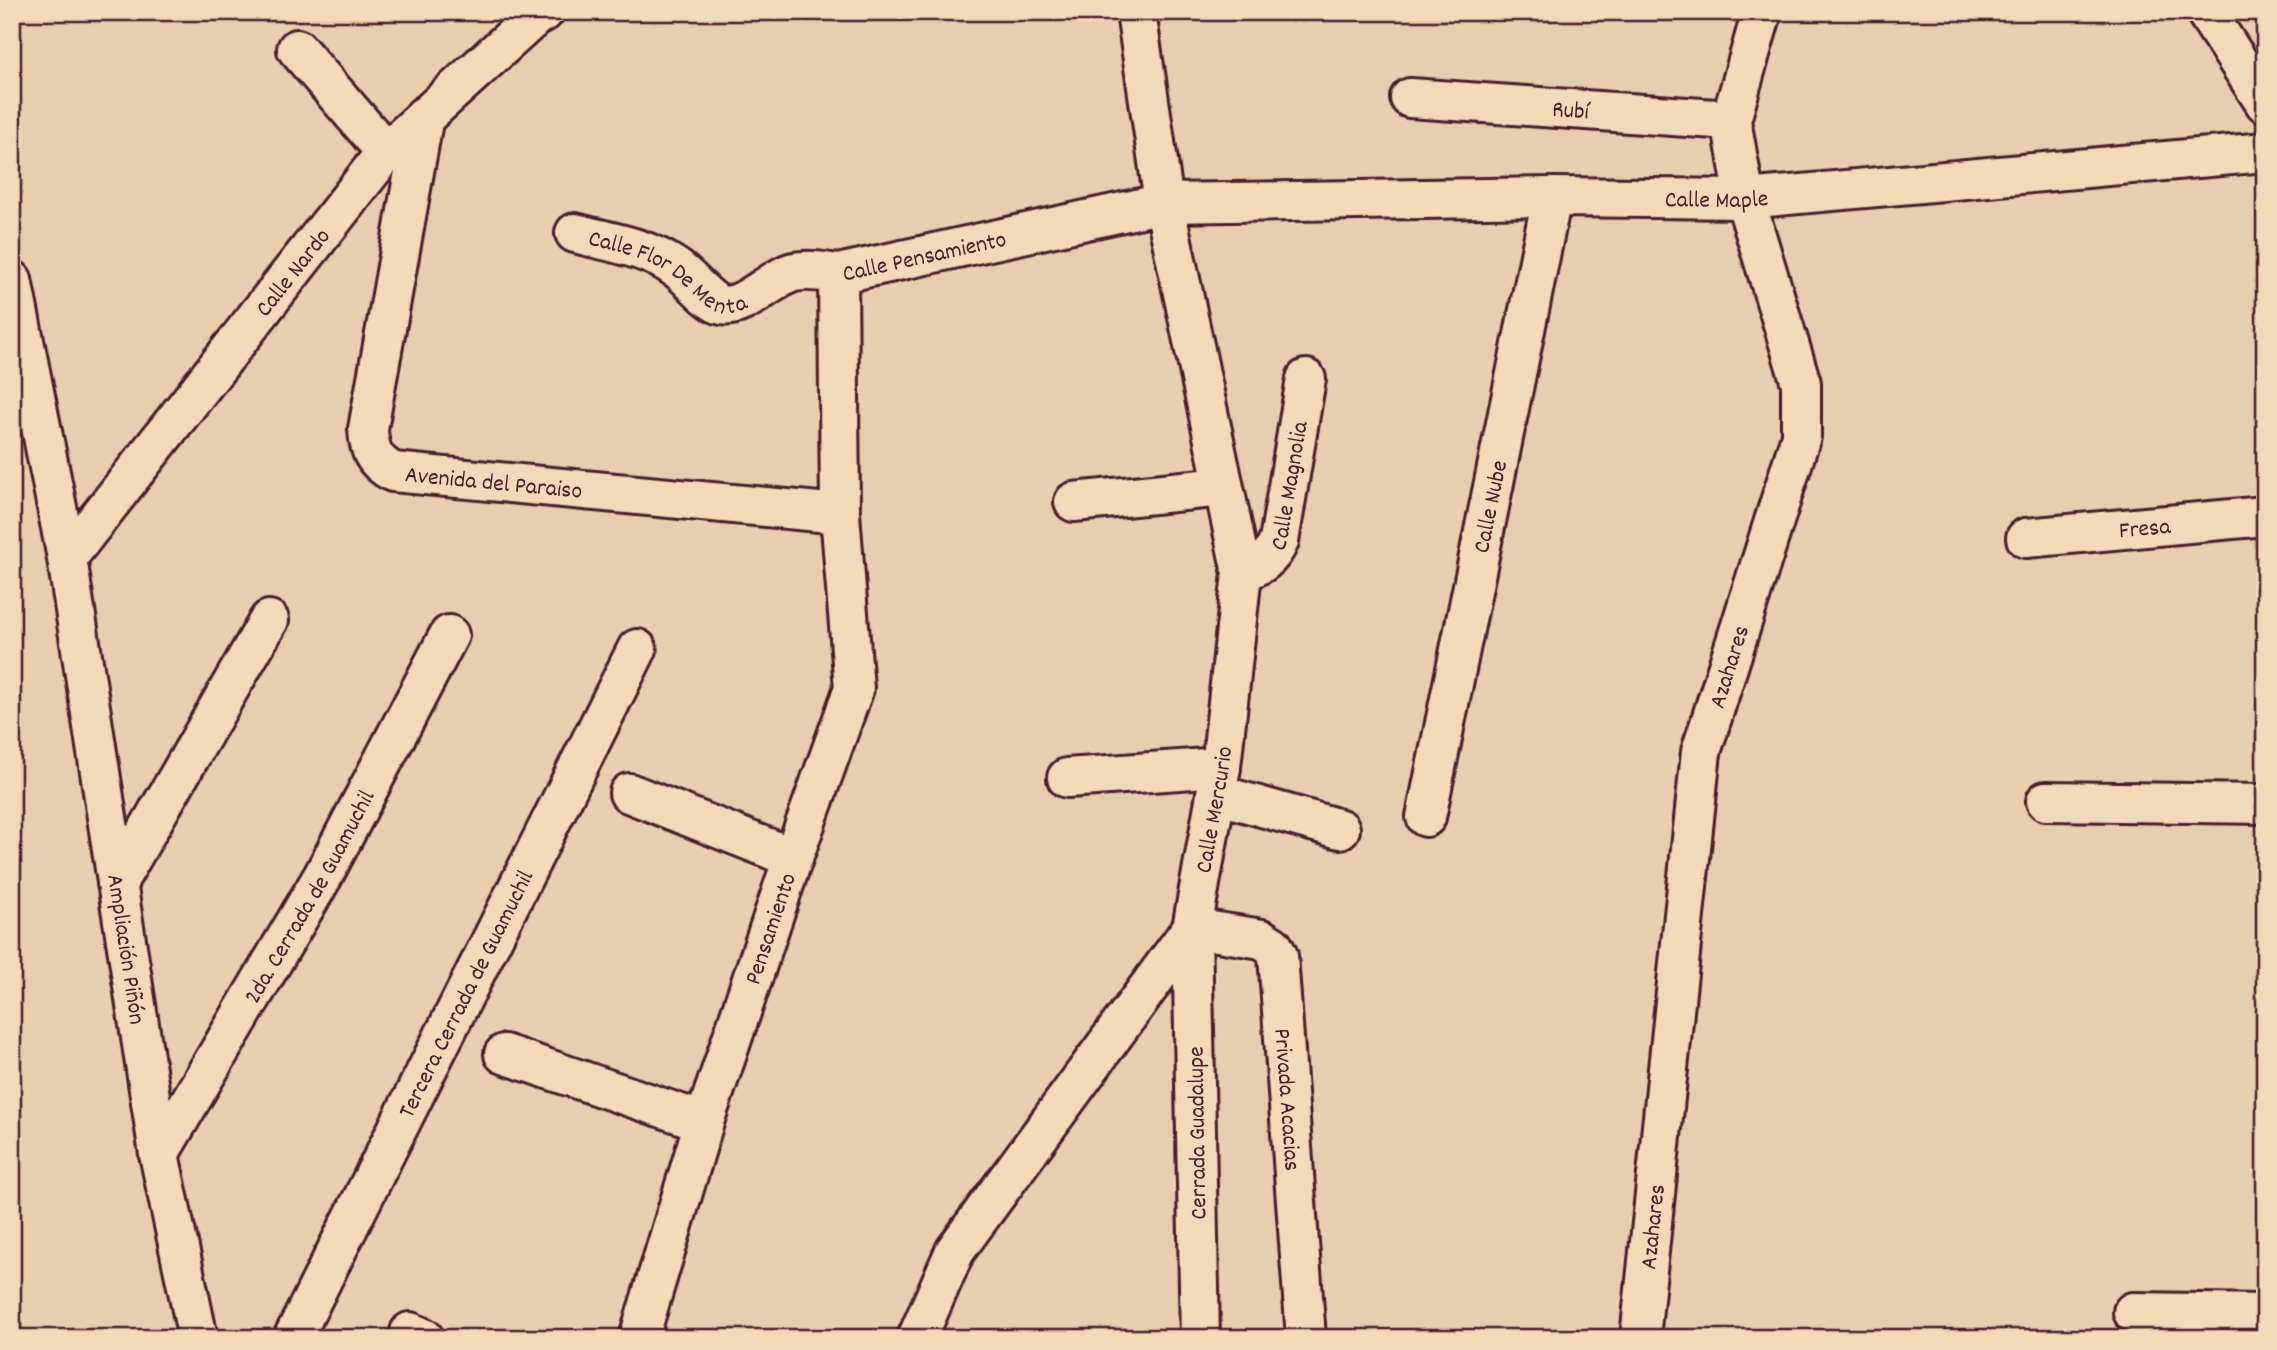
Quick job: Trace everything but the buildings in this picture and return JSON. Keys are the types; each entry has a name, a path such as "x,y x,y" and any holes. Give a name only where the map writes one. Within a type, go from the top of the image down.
{"street":[{"path":"1136,12 1164,203"},
{"name":"Azahares","path":"1640,1338 1701,752 1801,436 1801,383 1745,199 1731,120 1762,12"},
{"path":"2206,12 2263,93"},
{"name":"Calle Nardo","path":"67,558 386,152 539,13"},
{"path":"298,49 386,152"},
{"name":"Rubí","path":"1410,98 1731,120"},
{"name":"Avenida del Paraiso","path":"424,116 368,429 373,457 381,466 393,472 839,514"},
{"name":"Calle Maple","path":"1164,203 1552,198 1745,199 2265,152"},
{"name":"Calle Nube","path":"1426,817 1552,198"},
{"name":"Calle Pensamiento","path":"839,514 838,274 1164,203"},
{"name":"Calle Mercurio","path":"917,1338 955,1251 1192,928 1219,780 1241,573 1164,203"},
{"name":"Calle Flor De Menta","path":"575,233 650,252 677,268 722,306 731,306 742,301 781,276 796,272 838,274"},
{"name":"Ampliación Piñón","path":"12,280 67,558 159,1154 198,1338"},
{"name":"Calle Magnolia","path":"1241,573 1264,563 1274,553 1279,541 1306,379"},
{"path":"1074,502 1223,487"},
{"name":"Pensamiento","path":"639,1338 704,1122 793,858 854,688 839,514"},
{"name":"Fresa","path":"2026,538 2265,516"},
{"path":"117,883 269,620"},
{"name":"2da. Cerrada de Guamuchil","path":"159,1154 323,876 449,635"},
{"name":"Tercera Cerrada de Guamuchil","path":"293,1338 637,649"},
{"path":"1067,778 1219,780 1340,829"},
{"path":"629,793 793,858"},
{"path":"2046,801 2265,804"},
{"name":"Cerrada Guadalupe","path":"1192,928 1200,1338"},
{"name":"Privada Acacias","path":"1192,928 1262,939 1273,946 1278,956 1306,1338"},
{"path":"504,1054 704,1122"},
{"path":"2133,1312 2265,1314"}]}
